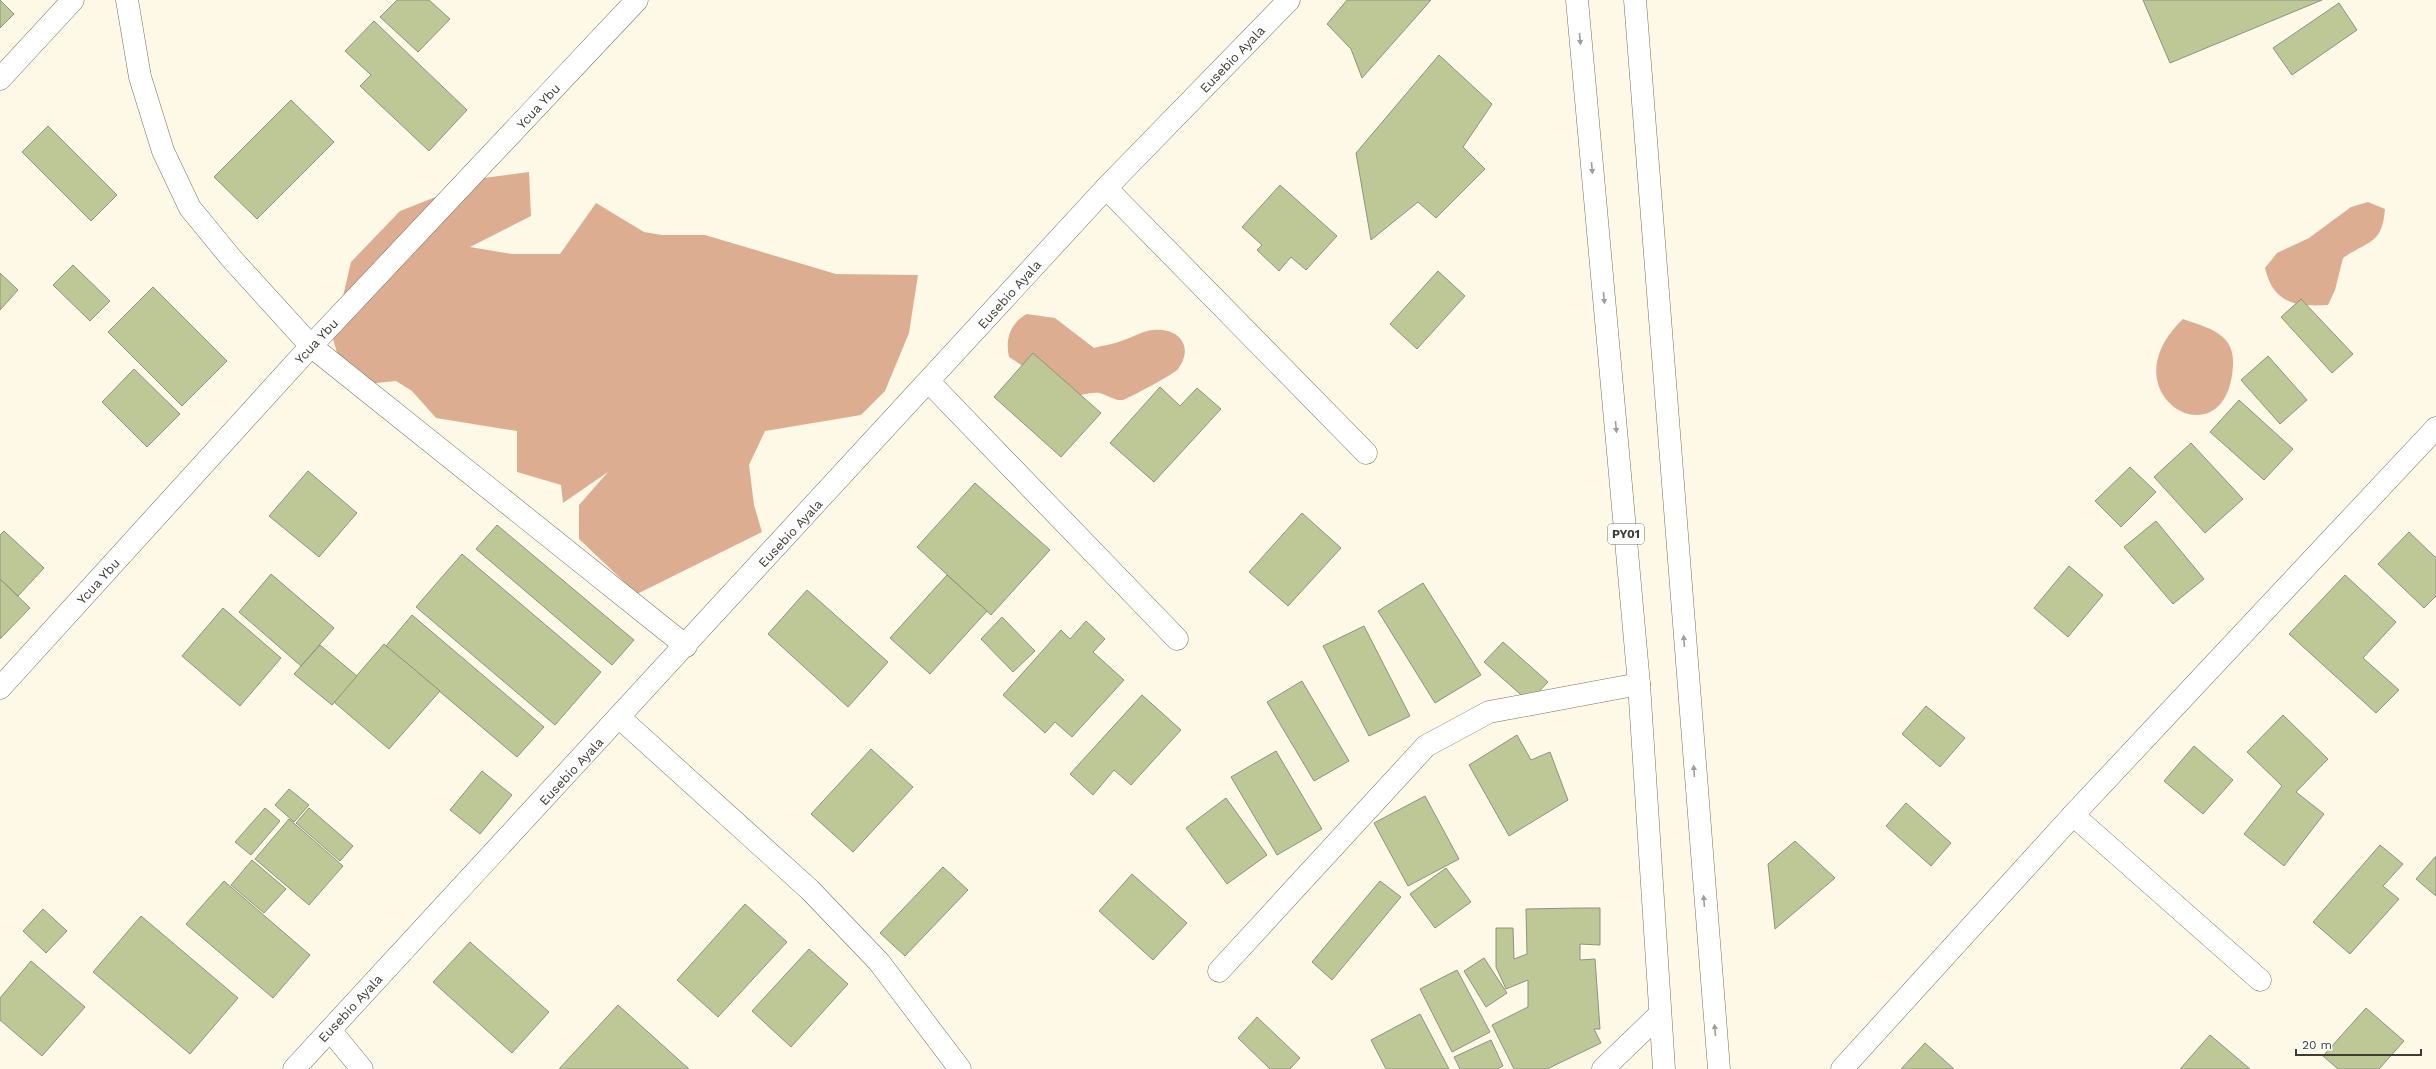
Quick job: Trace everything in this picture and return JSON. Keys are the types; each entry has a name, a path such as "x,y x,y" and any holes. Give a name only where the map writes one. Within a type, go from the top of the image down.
{"main road":[{"path":"0,79 73,0"},
{"path":"127,0 140,77 163,151 190,208 231,258 311,346 686,646"},
{"name":"Ycua Ybu","path":"0,688 311,346 637,0"},
{"name":"Eusebio Ayala","path":"294,1069 620,718 1106,188 1289,0"},
{"name":"PY01","path":"1577,0 1639,684 1664,1069"},
{"path":"1635,0 1719,1069"},
{"path":"1106,188 1366,453"},
{"path":"929,382 1177,639"},
{"path":"1842,1069 2073,815 2436,428"},
{"path":"1219,971 1426,746 1489,712 1639,684"},
{"path":"620,718 810,890 879,962 960,1069"},
{"path":"2073,815 2260,980"},
{"path":"1603,1069 1660,1014"},
{"path":"330,1030 362,1069"}],"shaded area":[{"path":"529,172 531,216 470,247 512,254 560,254 596,203 644,232 662,235 705,235 836,274 918,275 909,333 885,391 861,415 765,431 749,465 754,505 762,532 637,594 579,539 579,505 608,472 563,503 561,485 517,472 517,431 436,418 412,391 396,381 347,386 333,339 351,262 400,211 484,178"},
{"path":"2368,202 2385,209 2381,229 2373,240 2343,258 2335,290 2328,305 2305,305 2287,300 2280,296 2269,280 2265,268 2277,253 2309,238 2351,207"},
{"path":"1027,314 1055,318 1094,348 1117,343 1153,330 1170,332 1181,340 1184,346 1185,353 1183,361 1175,371 1151,386 1123,400 1117,400 1099,393 1067,396 1009,357 1008,338 1010,332 1016,322"},
{"path":"2183,319 2202,325 2218,333 2230,346 2232,354 2233,365 2226,395 2212,411 2194,415 2176,408 2162,394 2156,372 2162,347"}],"building":[{"path":"0,0 14,14 0,28"},
{"path":"397,0 429,0 450,19 418,52 380,17"},
{"path":"1347,0 1431,0 1362,78 1351,49 1327,24"},
{"path":"2143,0 2322,0 2170,63"},
{"path":"2339,3 2357,30 2292,75 2273,48"},
{"path":"374,21 467,110 429,151 360,86 371,75 345,51"},
{"path":"1439,55 1492,104 1463,147 1485,169 1436,218 1418,202 1371,240 1356,153"},
{"path":"291,100 334,142 257,219 214,177"},
{"path":"48,126 117,195 91,221 22,152"},
{"path":"1280,185 1337,236 1306,270 1291,257 1279,271 1257,250 1262,245 1242,227"},
{"path":"73,265 110,301 90,321 53,285"},
{"path":"1438,271 1465,296 1417,349 1390,324"},
{"path":"0,273 18,290 0,310"},
{"path":"153,287 227,361 182,406 108,332"},
{"path":"2301,299 2353,354 2332,373 2281,317"},
{"path":"1033,353 1101,413 1061,457 994,397"},
{"path":"2268,356 2307,400 2280,424 2241,380"},
{"path":"134,369 180,414 147,447 102,402"},
{"path":"1160,387 1180,406 1197,388 1221,409 1154,482 1110,443"},
{"path":"2239,400 2293,449 2264,480 2210,432"},
{"path":"2191,443 2243,499 2205,533 2154,477"},
{"path":"2130,467 2156,492 2121,527 2095,501"},
{"path":"308,471 357,513 319,557 269,516"},
{"path":"975,483 1050,550 991,615 917,547"},
{"path":"1302,513 1341,548 1288,606 1249,572"},
{"path":"2156,521 2204,579 2173,604 2124,547"},
{"path":"497,525 634,640 612,665 476,549"},
{"path":"4,531 44,568 18,596 0,579 0,535"},
{"path":"2409,532 2436,558 2436,596 2424,608 2378,564"},
{"path":"462,554 601,672 555,725 416,607"},
{"path":"2069,566 2103,595 2068,637 2034,608"},
{"path":"271,574 334,628 301,666 239,612"},
{"path":"947,575 987,611 930,674 890,638"},
{"path":"2345,575 2396,622 2363,658 2399,690 2376,713 2289,634"},
{"path":"0,579 30,608 0,639"},
{"path":"1423,583 1481,675 1435,703 1378,611"},
{"path":"807,590 888,662 848,707 768,634"},
{"path":"223,608 281,658 240,706 182,656"},
{"path":"412,615 544,727 517,757 386,646"},
{"path":"1002,617 1035,651 1013,672 981,639"},
{"path":"1086,621 1105,639 1093,652 1124,680 1072,737 1055,722 1045,733 1003,695 1061,630 1070,639"},
{"path":"1364,626 1410,716 1369,736 1323,646"},
{"path":"1503,642 1548,682 1529,702 1484,662"},
{"path":"384,644 440,691 389,749 334,702"},
{"path":"320,645 357,676 332,705 294,674"},
{"path":"1302,681 1349,761 1314,781 1267,702"},
{"path":"1142,695 1181,730 1131,785 1114,770 1093,795 1070,774"},
{"path":"1926,706 1965,738 1940,767 1902,734"},
{"path":"2283,715 2328,759 2296,792 2324,814 2284,866 2244,834 2282,786 2247,752"},
{"path":"1517,735 1531,760 1550,752 1568,800 1509,836 1469,765"},
{"path":"2194,746 2233,780 2203,814 2164,781"},
{"path":"871,749 913,787 853,852 811,814"},
{"path":"1276,751 1322,829 1277,855 1231,777"},
{"path":"482,771 512,795 480,834 450,810"},
{"path":"289,789 309,805 294,822 275,805"},
{"path":"1425,796 1459,859 1408,886 1374,823"},
{"path":"1226,798 1267,855 1227,884 1186,828"},
{"path":"1906,803 1951,843 1931,866 1886,826"},
{"path":"265,808 280,821 251,855 235,842"},
{"path":"309,808 353,846 340,861 296,823"},
{"path":"289,819 343,866 309,905 255,859"},
{"path":"1795,841 1835,878 1775,929 1768,864"},
{"path":"2380,845 2403,864 2383,886 2399,899 2350,954 2313,922"},
{"path":"2436,856 2436,896 2416,879"},
{"path":"252,860 286,889 264,913 231,885"},
{"path":"943,867 968,890 905,956 880,933"},
{"path":"1446,868 1471,902 1435,928 1410,894"},
{"path":"1132,874 1187,923 1153,960 1099,911"},
{"path":"224,881 310,955 273,998 186,924"},
{"path":"1380,881 1401,897 1332,980 1312,962"},
{"path":"745,904 787,942 718,1017 677,980"},
{"path":"1600,908 1600,945 1580,944 1580,960 1595,959 1600,1029 1594,1029 1601,1043 1547,1069 1514,1069 1492,1025 1528,1007 1528,980 1506,989 1496,967 1496,928 1513,928 1514,959 1527,954 1526,909"},
{"path":"43,909 67,931 46,953 23,931"},
{"path":"141,916 238,998 190,1054 93,972"},
{"path":"470,942 549,1012 512,1053 433,982"},
{"path":"809,949 848,984 791,1047 752,1011"},
{"path":"1484,958 1507,993 1486,1007 1464,971"},
{"path":"31,961 85,1007 42,1056 0,1020 0,998"},
{"path":"1457,970 1490,1032 1452,1052 1420,989"},
{"path":"618,1005 689,1069 559,1069"},
{"path":"2366,1008 2404,1041 2379,1069 2338,1069 2323,1056"},
{"path":"1420,1014 1449,1069 1386,1069 1371,1040"},
{"path":"1257,1017 1300,1058 1290,1069 1270,1069 1238,1038"},
{"path":"2210,1035 2250,1069 2180,1069"},
{"path":"1491,1040 1503,1066 1497,1069 1460,1069 1454,1057"},
{"path":"1925,1043 1954,1069 1901,1069"}]}
